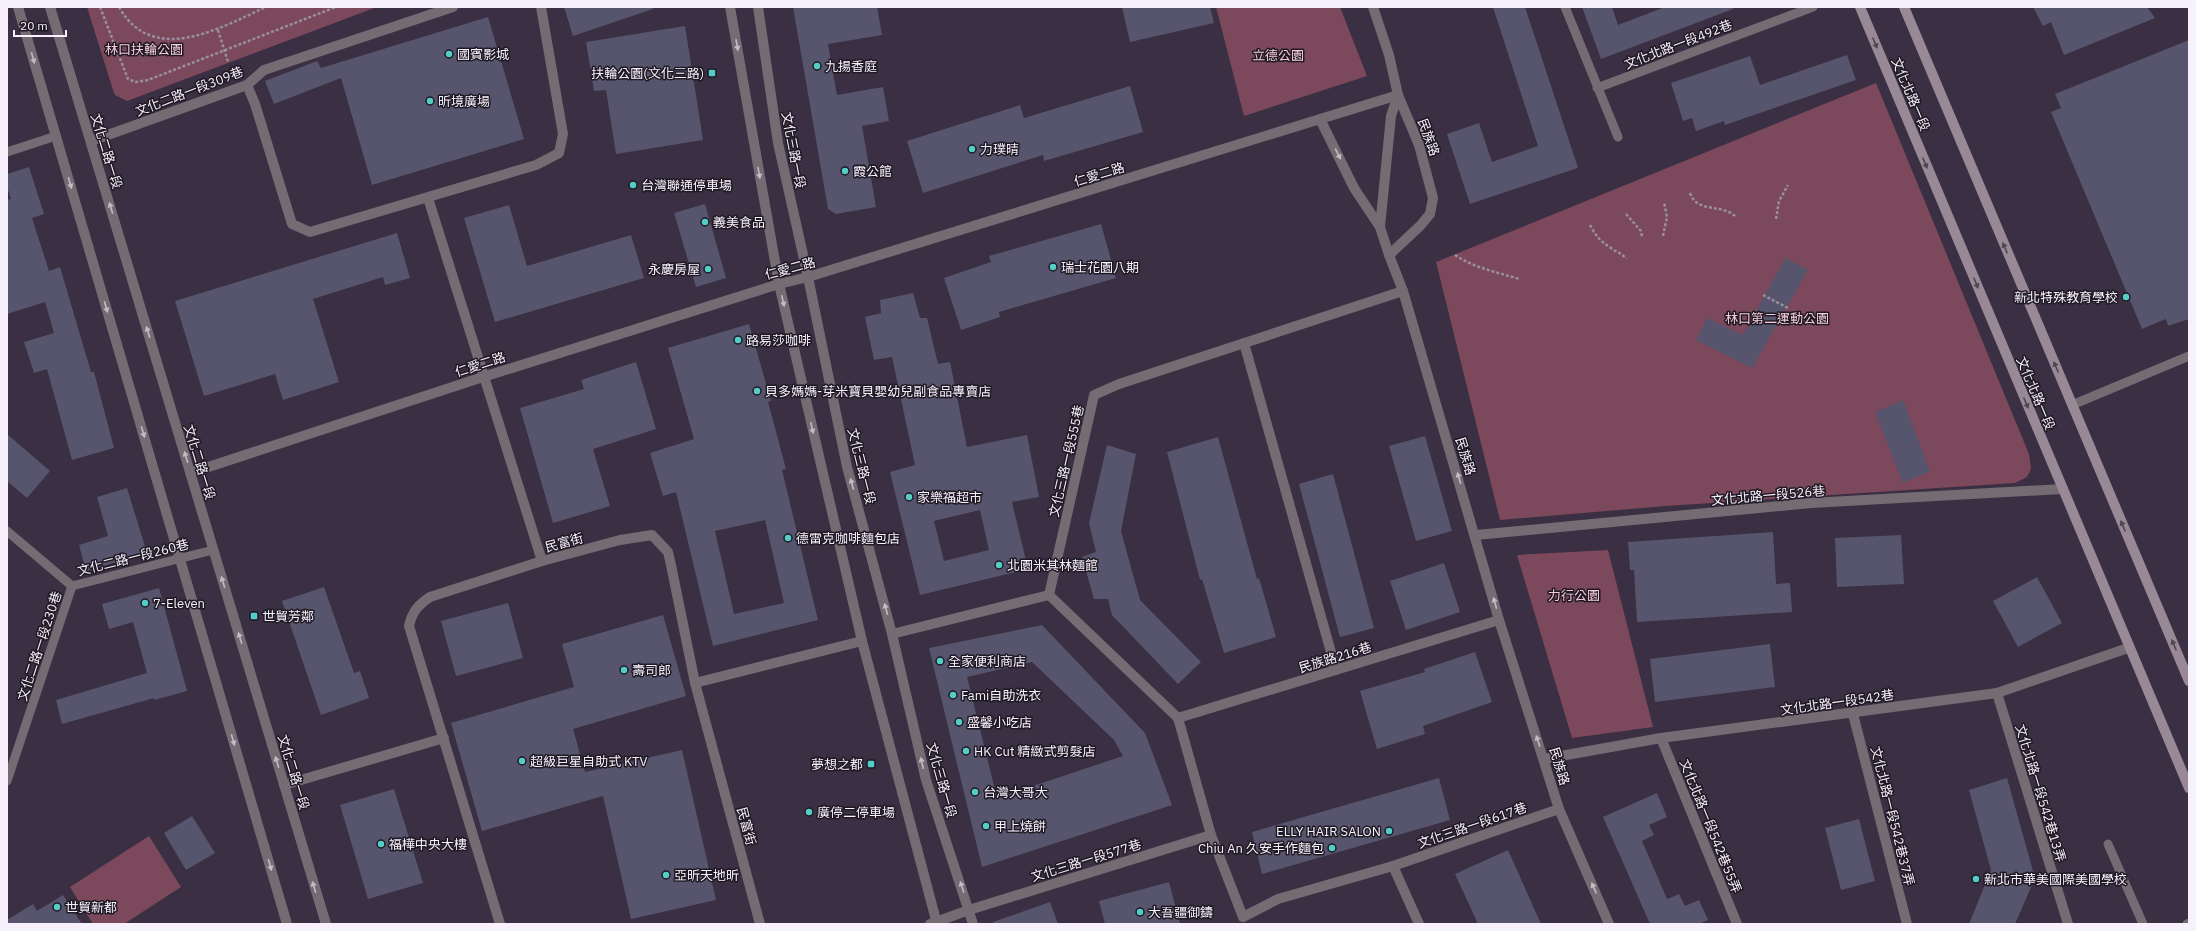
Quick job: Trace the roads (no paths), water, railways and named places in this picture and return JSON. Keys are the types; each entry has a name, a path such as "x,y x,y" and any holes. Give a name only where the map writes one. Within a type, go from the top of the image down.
{"main road":[{"name":"文化北路一段","path":"1860,7 2128,648 2189,788"},
{"name":"文化北路一段","path":"1904,7 2189,681"}],"street":[{"path":"18,7 287,924"},
{"name":"文化二路一段","path":"50,7 326,924"},
{"name":"文化二路一段309巷","path":"90,142 247,85 264,70 452,7"},
{"path":"247,85 255,104 292,224 310,232 536,165 559,153 563,134 541,7"},
{"path":"730,7 779,284 862,641 934,923"},
{"name":"文化三路一段","path":"758,7 778,143 808,277 847,467 892,634 926,780 973,924"},
{"name":"民族路","path":"1373,7 1389,55 1398,96 1419,145 1433,198 1430,214 1389,255 1403,291 1476,535 1499,620 1559,809 1609,924"},
{"path":"1380,227 1391,116 1398,96"},
{"name":"仁愛二路","path":"190,473 483,377 779,284 808,277 1398,96"},
{"path":"1320,120 1354,188 1380,227 1389,255"},
{"path":"428,198 542,561"},
{"name":"文化三路一段555巷","path":"1049,594 1094,395 1119,384 1403,291"},
{"path":"1244,343 1336,670"},
{"name":"文化北路一段526巷","path":"1476,535 1811,503 2062,489"},
{"name":"民富街","path":"500,924 409,626 412,614 421,602 430,596 542,561 620,540 652,534 668,552 696,683 760,924"},
{"path":"892,634 1049,594 1178,718 1211,835 1242,920"},
{"name":"民族路216巷","path":"1178,718 1499,620"},
{"path":"696,683 862,641"},
{"name":"文化北路一段542巷","path":"1544,759 1661,738 1853,714 1997,693 2128,648"},
{"name":"文化北路一段542巷13弄","path":"1997,693 2068,924"},
{"name":"文化北路一段542巷37弄","path":"1853,714 1907,924"},
{"path":"284,785 444,738"},
{"name":"文化北路一段542巷55弄","path":"1661,738 1737,924"},
{"name":"文化三路一段617巷","path":"1242,920 1278,900 1393,866 1559,809"},
{"name":"文化三路一段577巷","path":"934,923 969,910 1211,835"},
{"path":"1393,866 1419,924"}],"lane":[{"path":"1565,7 1618,137"},
{"name":"文化北路一段492巷","path":"1597,88 1813,7"},
{"path":"7,152 56,136"},
{"path":"2072,405 2189,356"},
{"name":"文化二路一段260巷","path":"7,531 72,586 180,560 213,550"},
{"name":"文化二路一段230巷","path":"7,781 72,586"},
{"path":"2108,844 2142,924"}],"place":[{"name":"國賓影城","path":"449,54"},
{"name":"九揚香庭","path":"817,66"},
{"name":"扶輪公園(文化三路)","path":"712,73"},
{"name":"昕境廣場","path":"430,101"},
{"name":"力璞晴","path":"972,149"},
{"name":"霞公館","path":"845,171"},
{"name":"台灣聯通停車場","path":"633,185"},
{"name":"義美食品","path":"705,222"},
{"name":"瑞士花園八期","path":"1053,267"},
{"name":"永慶房屋","path":"708,269"},
{"name":"新北特殊教育學校","path":"2126,297"},
{"name":"路易莎咖啡","path":"738,340"},
{"name":"貝多媽媽-芽米寶貝嬰幼兒副食品專賣店","path":"757,391"},
{"name":"家樂福超市","path":"909,497"},
{"name":"德雷克咖啡麵包店","path":"788,538"},
{"name":"北園米其林麵館","path":"999,565"},
{"name":"7-Eleven","path":"145,603"},
{"name":"世貿芳鄰","path":"254,616"},
{"name":"全家便利商店","path":"940,661"},
{"name":"壽司郎","path":"624,670"},
{"name":"Fami自助洗衣","path":"953,695"},
{"name":"盛馨小吃店","path":"959,722"},
{"name":"HK Cut 精緻式剪髮店","path":"966,751"},
{"name":"超級巨星自助式 KTV","path":"522,761"},
{"name":"夢想之都","path":"871,764"},
{"name":"台灣大哥大","path":"975,792"},
{"name":"廣停二停車場","path":"809,812"},
{"name":"甲上燒餅","path":"986,826"},
{"name":"ELLY HAIR SALON","path":"1389,831"},
{"name":"福樺中央大樓","path":"381,844"},
{"name":"Chiu An 久安手作麵包","path":"1332,848"},
{"name":"亞昕天地昕","path":"666,875"},
{"name":"新北市華美國際美國學校","path":"1976,879"},
{"name":"世貿新都","path":"57,907"},
{"name":"大吾疆御鑄","path":"1140,912"}],"park label":[{"name":"林口扶輪公園","path":"144,49"},
{"name":"立德公園","path":"1278,55"},
{"name":"林口第二運動公園","path":"1777,318"},
{"name":"力行公園","path":"1574,595"}]}
